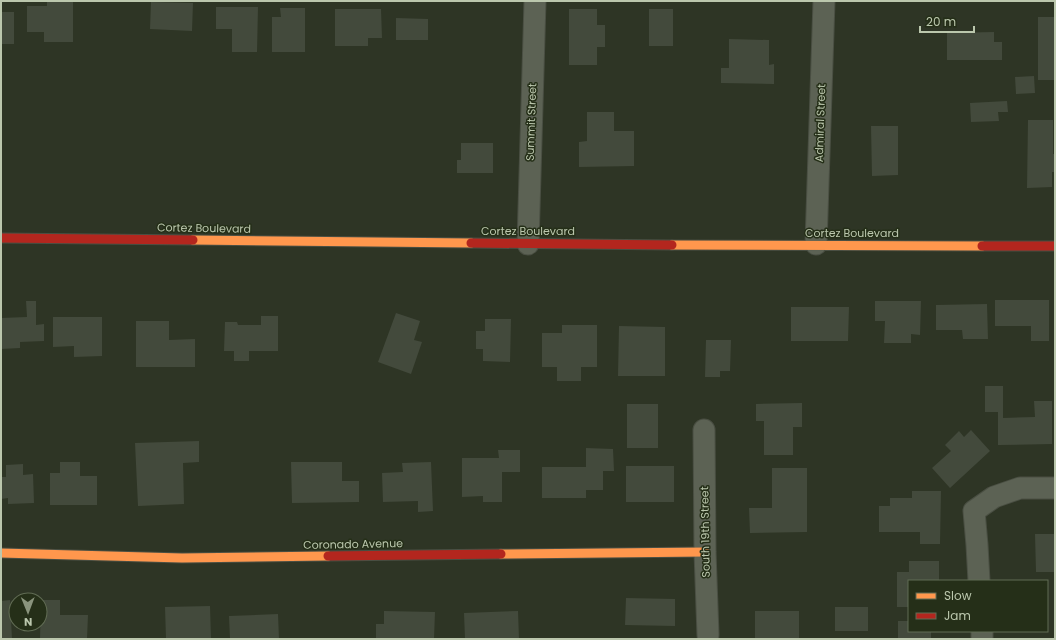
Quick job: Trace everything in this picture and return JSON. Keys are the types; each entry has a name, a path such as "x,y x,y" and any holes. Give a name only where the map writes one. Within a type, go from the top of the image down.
{"street":[{"name":"Summit Street","path":"528,244 535,1"},
{"name":"Admiral Street","path":"816,244 824,1"},
{"name":"Cortez Boulevard","path":"1,238 528,244 1055,246"},
{"name":"South 19th Street","path":"704,430 705,552 708,635"},
{"path":"979,580 978,546 974,511 994,498 1020,488 1055,488"},
{"name":"Coronado Avenue","path":"1,553 182,558 705,552"}],"building":[{"path":"47,1 73,1 73,42 44,42 44,32 27,32 27,6 47,6"},
{"path":"151,2 193,3 192,31 150,29"},
{"path":"216,7 258,7 257,52 232,52 232,29 216,29"},
{"path":"280,8 305,8 305,52 272,52 272,17 281,17"},
{"path":"335,9 381,9 382,38 368,38 368,46 335,46"},
{"path":"569,9 597,9 597,25 605,25 605,47 597,47 597,65 569,65"},
{"path":"649,9 673,9 673,46 649,46"},
{"path":"1,12 14,12 14,44 1,44"},
{"path":"1038,17 1055,17 1055,80 1038,80"},
{"path":"396,18 428,19 428,40 396,40"},
{"path":"994,32 994,42 1002,42 1002,60 947,60 947,33"},
{"path":"729,39 769,40 769,65 774,64 774,84 721,83 721,68 729,68"},
{"path":"1034,76 1035,93 1016,94 1015,77"},
{"path":"1007,101 1008,112 998,112 999,121 971,122 970,103"},
{"path":"587,112 614,112 614,131 634,131 634,166 579,167 579,142 587,141"},
{"path":"1028,120 1053,120 1053,154 1055,154 1055,172 1052,172 1052,187 1027,188"},
{"path":"871,126 898,126 898,175 872,176"},
{"path":"461,143 493,143 493,173 457,173 457,160 461,160"},
{"path":"995,300 1049,300 1049,341 1031,341 1031,326 995,326"},
{"path":"26,301 36,301 36,325 44,324 44,341 20,342 20,348 1,349 1,318 27,317"},
{"path":"875,301 921,301 920,335 911,334 911,343 884,343 885,321 875,321"},
{"path":"987,304 988,339 963,339 962,330 936,330 936,305"},
{"path":"791,307 849,307 848,341 791,341"},
{"path":"396,313 420,321 414,340 422,342 411,374 378,362"},
{"path":"261,316 278,316 278,351 249,351 249,361 234,361 234,351 224,351 225,322 237,322 238,325 261,325"},
{"path":"53,317 102,317 102,356 74,357 74,346 53,347"},
{"path":"485,319 511,319 510,362 483,361 483,349 476,349 476,331 485,331"},
{"path":"136,321 169,321 169,340 195,339 195,367 136,367"},
{"path":"562,325 597,325 597,367 581,367 581,381 557,381 557,367 542,367 542,333 562,333"},
{"path":"619,326 665,327 665,376 618,376"},
{"path":"706,340 731,340 730,371 720,371 720,377 705,377"},
{"path":"985,386 1003,386 1003,418 1035,417 1034,401 1052,401 1052,444 998,445 998,412 985,412"},
{"path":"802,403 802,427 793,427 793,455 764,455 764,421 756,421 756,404"},
{"path":"627,404 658,404 658,448 627,448"},
{"path":"971,430 990,451 950,488 932,468 951,451 945,445 959,431 964,437"},
{"path":"199,441 199,462 183,463 184,504 138,506 135,443"},
{"path":"586,448 613,449 614,471 603,471 603,490 586,490 586,498 542,498 542,467 586,467"},
{"path":"498,450 520,450 520,472 502,472 502,502 483,502 483,496 462,497 462,458 499,458"},
{"path":"60,462 80,462 80,476 97,476 97,505 50,505 50,473 60,473"},
{"path":"291,462 342,462 342,481 359,481 359,502 292,503"},
{"path":"431,462 433,511 418,512 418,501 383,502 382,473 403,472 402,463"},
{"path":"23,464 23,475 33,474 34,503 8,504 8,498 1,499 1,477 6,477 6,465"},
{"path":"626,466 674,466 674,502 626,502"},
{"path":"772,468 807,468 807,532 750,533 749,508 772,508"},
{"path":"912,491 941,491 940,544 920,544 920,532 879,532 879,506 890,506 890,498 912,498"},
{"path":"1035,534 1055,534 1055,572 1036,572"},
{"path":"909,561 939,561 939,580 908,580 908,607 897,607 897,572 909,572"},
{"path":"626,598 675,599 675,626 625,625"},
{"path":"8,600 8,632 12,632 12,639 1,639 1,601"},
{"path":"48,600 60,600 60,615 88,615 87,639 40,639 40,632 48,632"},
{"path":"210,606 211,639 166,639 165,607"},
{"path":"835,607 868,607 868,631 835,631"},
{"path":"384,611 435,612 434,639 376,639 376,624 384,624"},
{"path":"518,611 519,639 465,639 464,613"},
{"path":"755,611 799,611 799,639 755,639"},
{"path":"278,614 279,639 230,639 229,616"},
{"path":"898,621 908,621 908,632 931,632 931,639 898,639"}],"traffic: slow":[{"path":"193,240 471,243"},
{"path":"672,245 982,246"},
{"path":"501,554 705,552"},
{"path":"1,553 182,558 328,556"}],"traffic: jam":[{"path":"1,238 193,240"},
{"path":"471,243 672,245"},
{"path":"982,246 1055,246"},
{"path":"328,556 501,554"}]}
